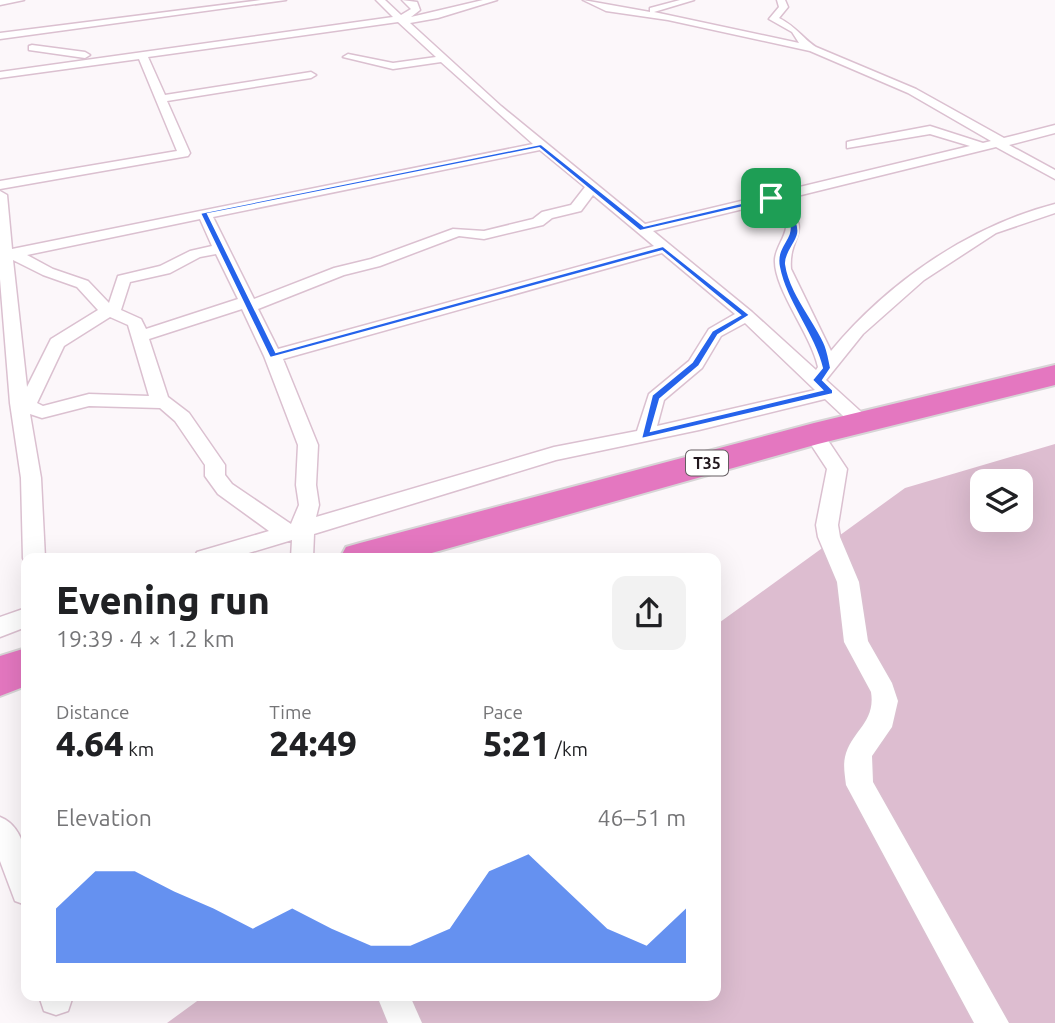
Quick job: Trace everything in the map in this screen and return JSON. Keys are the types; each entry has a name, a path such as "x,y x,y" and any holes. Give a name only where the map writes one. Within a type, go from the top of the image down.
{"highway":[{"name":"T35","path":"378,553 814,434 1055,375"},
{"path":"0,676 21,669"}],"street":[{"path":"0,2 20,0"},
{"path":"190,0 204,22"},
{"path":"0,36 282,0"},
{"path":"380,0 441,59 541,146 824,380 863,424"},
{"path":"402,20 416,10 414,4 406,0"},
{"path":"458,0 483,2"},
{"path":"0,75 435,16 493,0"},
{"path":"587,0 606,8 668,17 813,49 912,91 996,145 1055,175"},
{"path":"621,0 628,11"},
{"path":"781,0 785,7 774,19 795,30 813,49"},
{"path":"628,11 662,8 688,1"},
{"path":"668,17 688,1"},
{"path":"211,33 218,44"},
{"path":"32,48 113,59"},
{"path":"0,185 184,153 142,55"},
{"path":"348,57 393,66 441,59"},
{"path":"162,99 311,75"},
{"path":"643,229 1055,129"},
{"path":"851,145 930,130 996,145"},
{"path":"6,255 541,146"},
{"path":"138,337 248,304 339,271 375,263 458,232 484,235 540,222 547,215 576,208 591,188"},
{"path":"0,195 31,478 34,553"},
{"path":"771,198 785,210 794,226 794,234 782,260 783,266 786,280 821,345 824,380"},
{"path":"222,553 554,454 645,436 824,380 857,330 919,277 991,230 1055,208"},
{"path":"204,213 273,356 309,449 306,485 309,505 295,531 301,553"},
{"path":"22,404 57,343 110,313 119,302 124,279 170,268 195,254 221,248"},
{"path":"273,356 663,248"},
{"path":"6,255 83,284 90,296 110,313 135,322 160,401"},
{"path":"645,436 655,398 696,364 715,333 746,315"},
{"path":"22,404 42,412 89,400 165,402 182,417 215,465 215,476 225,489 295,531"},
{"path":"814,434 837,469 827,525 850,592 853,631 885,701 883,719 860,751 857,761 860,785 992,1023"},
{"path":"0,627 21,619"},
{"path":"0,831 21,875"},
{"path":"395,1001 405,1023"}],"shaded area":[{"path":"1055,444 1055,1023 167,1023 197,1001 721,1001 721,621 905,488"}],"route":[{"path":"541,146 643,229 771,198 785,210 794,226 794,234 782,260 786,280 825,355 827,368 817,380 830,392 645,436 652,401 666,386 696,364 715,333 746,315 663,248 273,356 204,213 541,146"}]}
